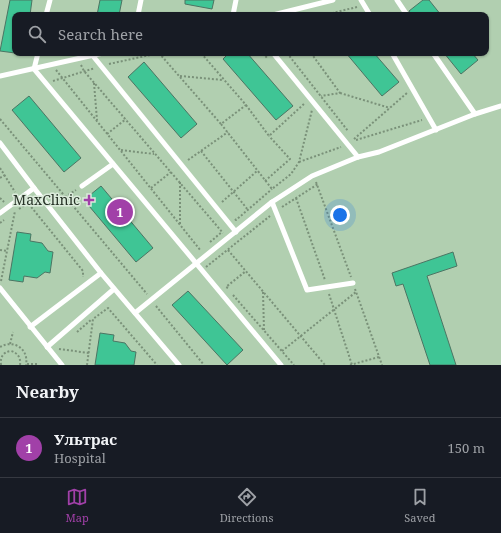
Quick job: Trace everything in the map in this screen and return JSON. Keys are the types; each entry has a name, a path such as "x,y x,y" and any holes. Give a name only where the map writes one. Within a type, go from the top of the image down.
{"lane":[{"path":"47,12 50,0"},
{"path":"139,12 141,0"},
{"path":"234,12 236,0"},
{"path":"288,12 333,0"},
{"path":"397,0 406,12"},
{"path":"363,2 368,12"},
{"path":"34,69 37,56"},
{"path":"0,76 93,56 236,232"},
{"path":"276,56 358,157"},
{"path":"394,56 436,130"},
{"path":"435,56 475,114"},
{"path":"34,69 280,365"},
{"path":"135,313 272,202 312,176 358,157 379,152 475,114 501,106"},
{"path":"0,143 101,273 179,365"},
{"path":"82,186 113,164"},
{"path":"0,213 16,203 34,188"},
{"path":"272,202 308,290 353,283"},
{"path":"30,327 101,273"},
{"path":"2,287 30,327 62,365"},
{"path":"47,347 114,289"}],"path":[{"path":"333,12 363,2"},
{"path":"162,56 228,132 265,182 272,189"},
{"path":"204,56 246,105 269,136 290,159 265,182"},
{"path":"289,56 354,140"},
{"path":"313,56 340,93"},
{"path":"78,58 84,71 228,238"},
{"path":"110,64 115,70"},
{"path":"52,65 205,256"},
{"path":"179,76 224,80"},
{"path":"94,82 97,121"},
{"path":"299,162 348,144 412,88"},
{"path":"321,96 340,93 390,108"},
{"path":"231,214 236,220 291,174 299,162 314,102"},
{"path":"269,136 305,103"},
{"path":"221,124 246,105"},
{"path":"354,140 430,118"},
{"path":"0,119 204,365"},
{"path":"107,134 126,119"},
{"path":"183,154 188,160 228,132"},
{"path":"120,150 156,154"},
{"path":"201,151 248,210"},
{"path":"0,168 15,191 15,194"},
{"path":"222,202 257,171"},
{"path":"151,188 171,172"},
{"path":"0,178 5,175"},
{"path":"312,176 318,184 382,365"},
{"path":"180,182 180,225"},
{"path":"202,270 276,211 318,184"},
{"path":"65,197 82,186"},
{"path":"217,196 226,208"},
{"path":"0,198 4,202 8,201"},
{"path":"2,287 0,281 16,203"},
{"path":"10,215 28,203 83,271 83,277 78,282"},
{"path":"0,223 5,219"},
{"path":"0,250 7,251"},
{"path":"228,250 325,365"},
{"path":"246,271 226,286 294,365"},
{"path":"0,281 2,287"},
{"path":"263,291 264,331"},
{"path":"282,351 300,335 356,292"},
{"path":"87,365 93,319 108,308 157,365"},
{"path":"10,344 13,332"},
{"path":"0,347 15,344 26,354 27,364 40,364"},
{"path":"63,353 58,348 89,353"},
{"path":"1,365 0,361 4,354 11,351 18,354 20,358 20,365"},
{"path":"350,365 379,357"}],"building":[{"path":"10,0 32,0 30,12 12,12 12,53 0,51"},
{"path":"100,0 122,0 120,12 98,12"},
{"path":"185,0 214,0 212,9 185,4"},
{"path":"423,0 429,0 439,12 410,12"},
{"path":"226,56 250,56 293,106 276,120 223,59"},
{"path":"349,56 377,56 399,82 382,96"},
{"path":"446,56 475,56 478,60 461,74"},
{"path":"144,62 197,124 181,138 128,77"},
{"path":"29,96 81,158 64,172 12,110"},
{"path":"101,186 153,248 136,262 84,200"},
{"path":"17,232 31,234 30,241 42,243 48,251 53,252 50,273 45,272 37,278 24,276 23,282 9,280"},
{"path":"453,252 457,266 427,276 456,365 430,365 403,284 396,286 392,273"},
{"path":"188,291 243,350 227,365 172,305"},
{"path":"100,333 114,335 113,341 125,343 131,351 136,352 134,365 95,365"}],"place":[{"name":"MaxClinic","path":"89,200"},
{"name":"Ультрас","path":"120,212"}]}
